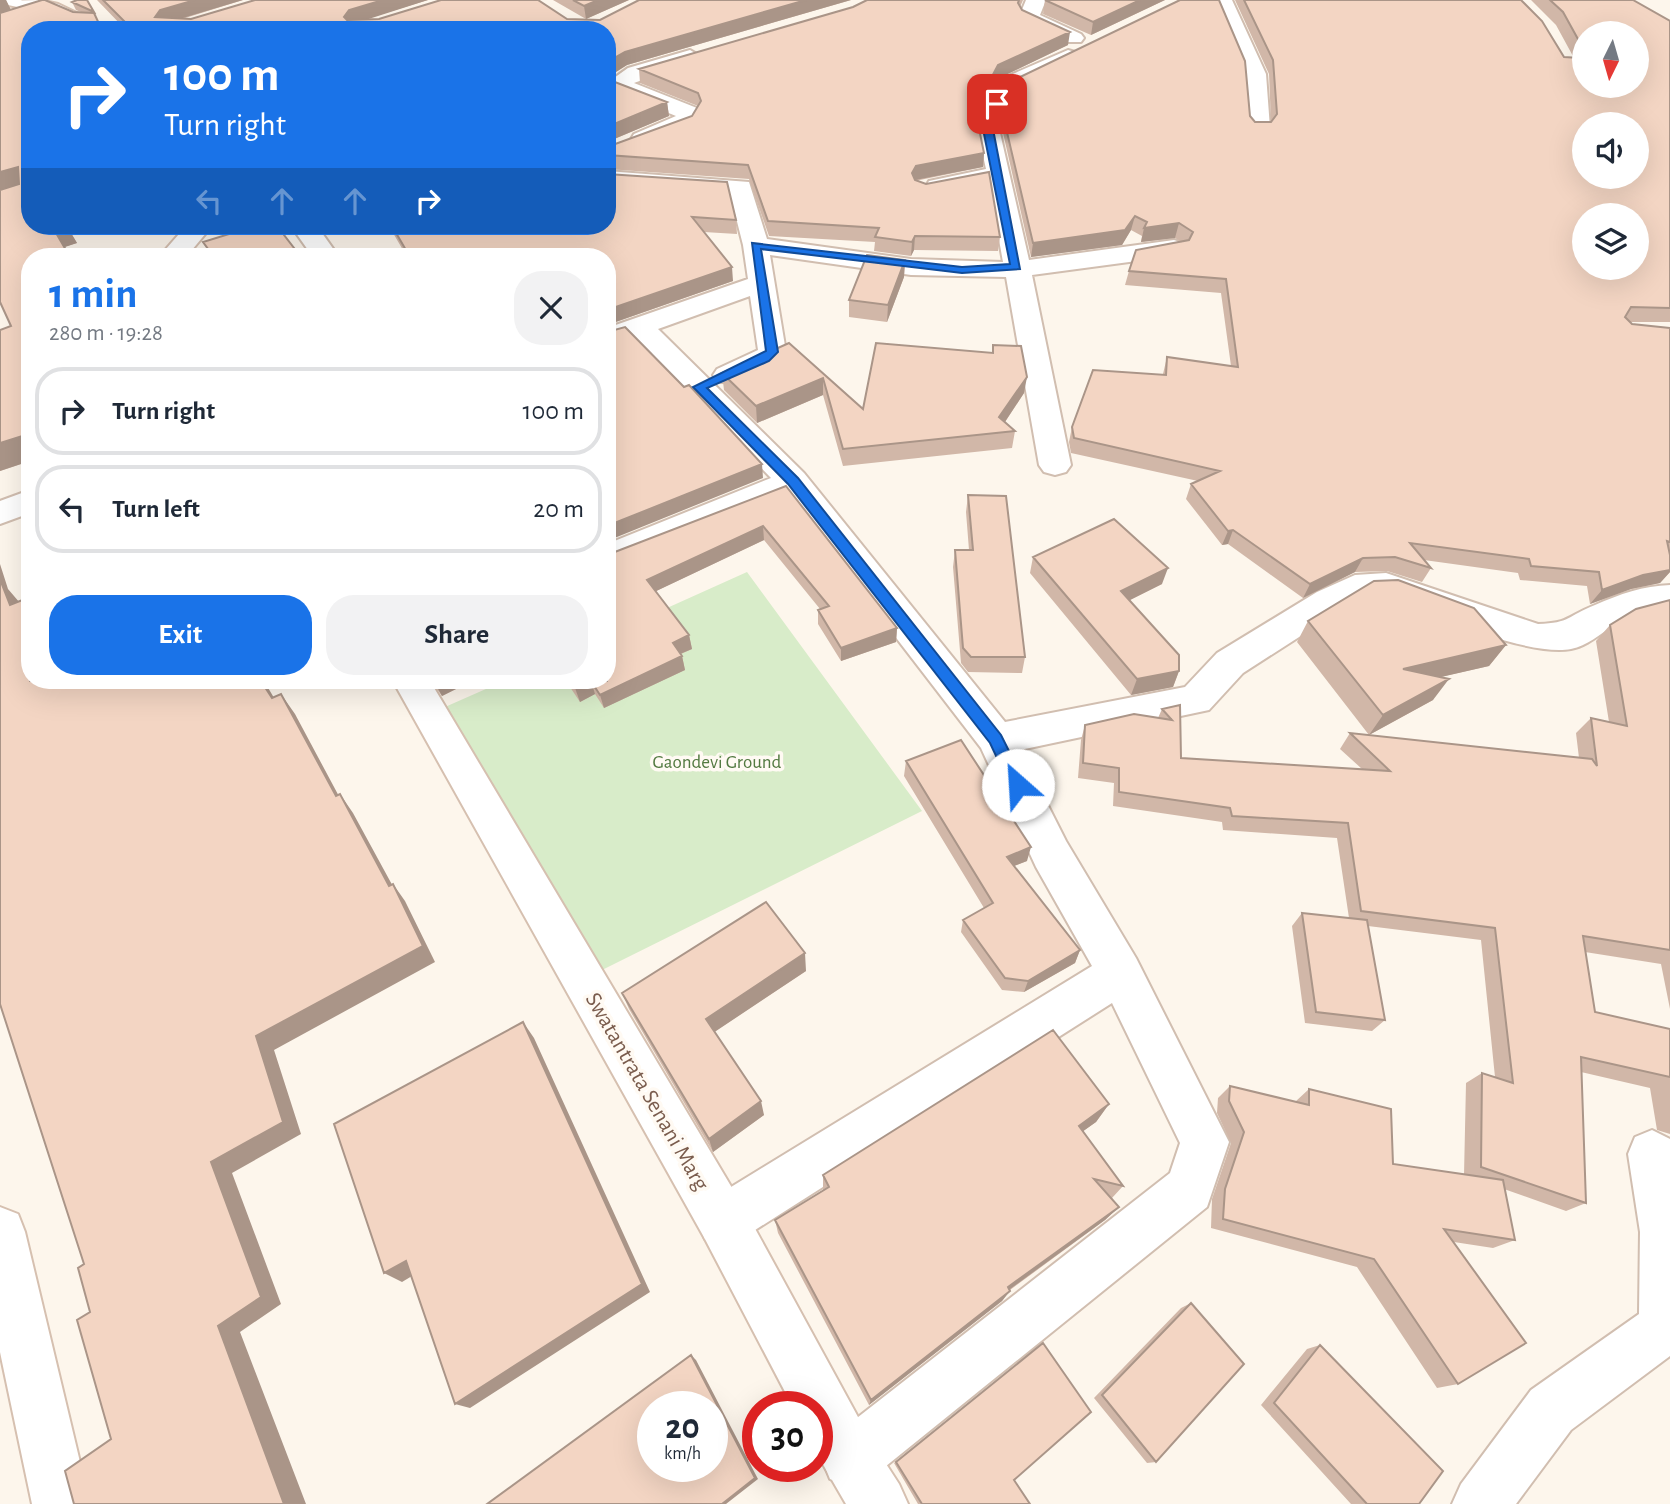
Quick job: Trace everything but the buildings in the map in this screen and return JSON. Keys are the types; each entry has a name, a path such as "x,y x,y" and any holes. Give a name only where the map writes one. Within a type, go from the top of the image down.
{"street":[{"path":"1036,0 1029,17 1090,45 1007,85 987,124 1055,465"},
{"path":"1222,0 1255,74 1259,128"},
{"path":"10,2 61,4 88,21"},
{"path":"13,24 61,4"},
{"path":"620,148 684,122 689,113 617,84 636,73 715,49"},
{"path":"925,188 999,174"},
{"path":"616,179 740,187 755,245 772,352 765,358 699,387"},
{"path":"180,248 192,235"},
{"path":"755,245 962,270 1016,267 1174,248"},
{"path":"623,331 761,283"},
{"path":"623,331 699,387 793,481 996,739 1051,854 1120,973 1205,1142 1189,1189 850,1459"},
{"path":"616,553 793,481"},
{"path":"0,513 21,505"},
{"path":"996,739 1196,700 1230,663 1329,601 1355,588 1386,586 1537,637 1570,636 1604,615 1646,599 1670,598"},
{"name":"Swatantrata Senani Marg","path":"416,689 723,1221 850,1459 878,1504"},
{"path":"723,1221 1120,973"},
{"path":"1481,1504 1551,1410 1667,1328 1665,1232 1652,1154"},
{"path":"0,1232 61,1504"}],"green space":[{"name":"Gaondevi Ground","path":"747,572 922,811 596,973 445,707 486,689 616,689 616,631"}],"route":[{"path":"997,104 987,124 1016,267 962,270 852,259 755,245 773,344 772,352 765,358 699,387 793,481 996,739 1018,785"}]}
